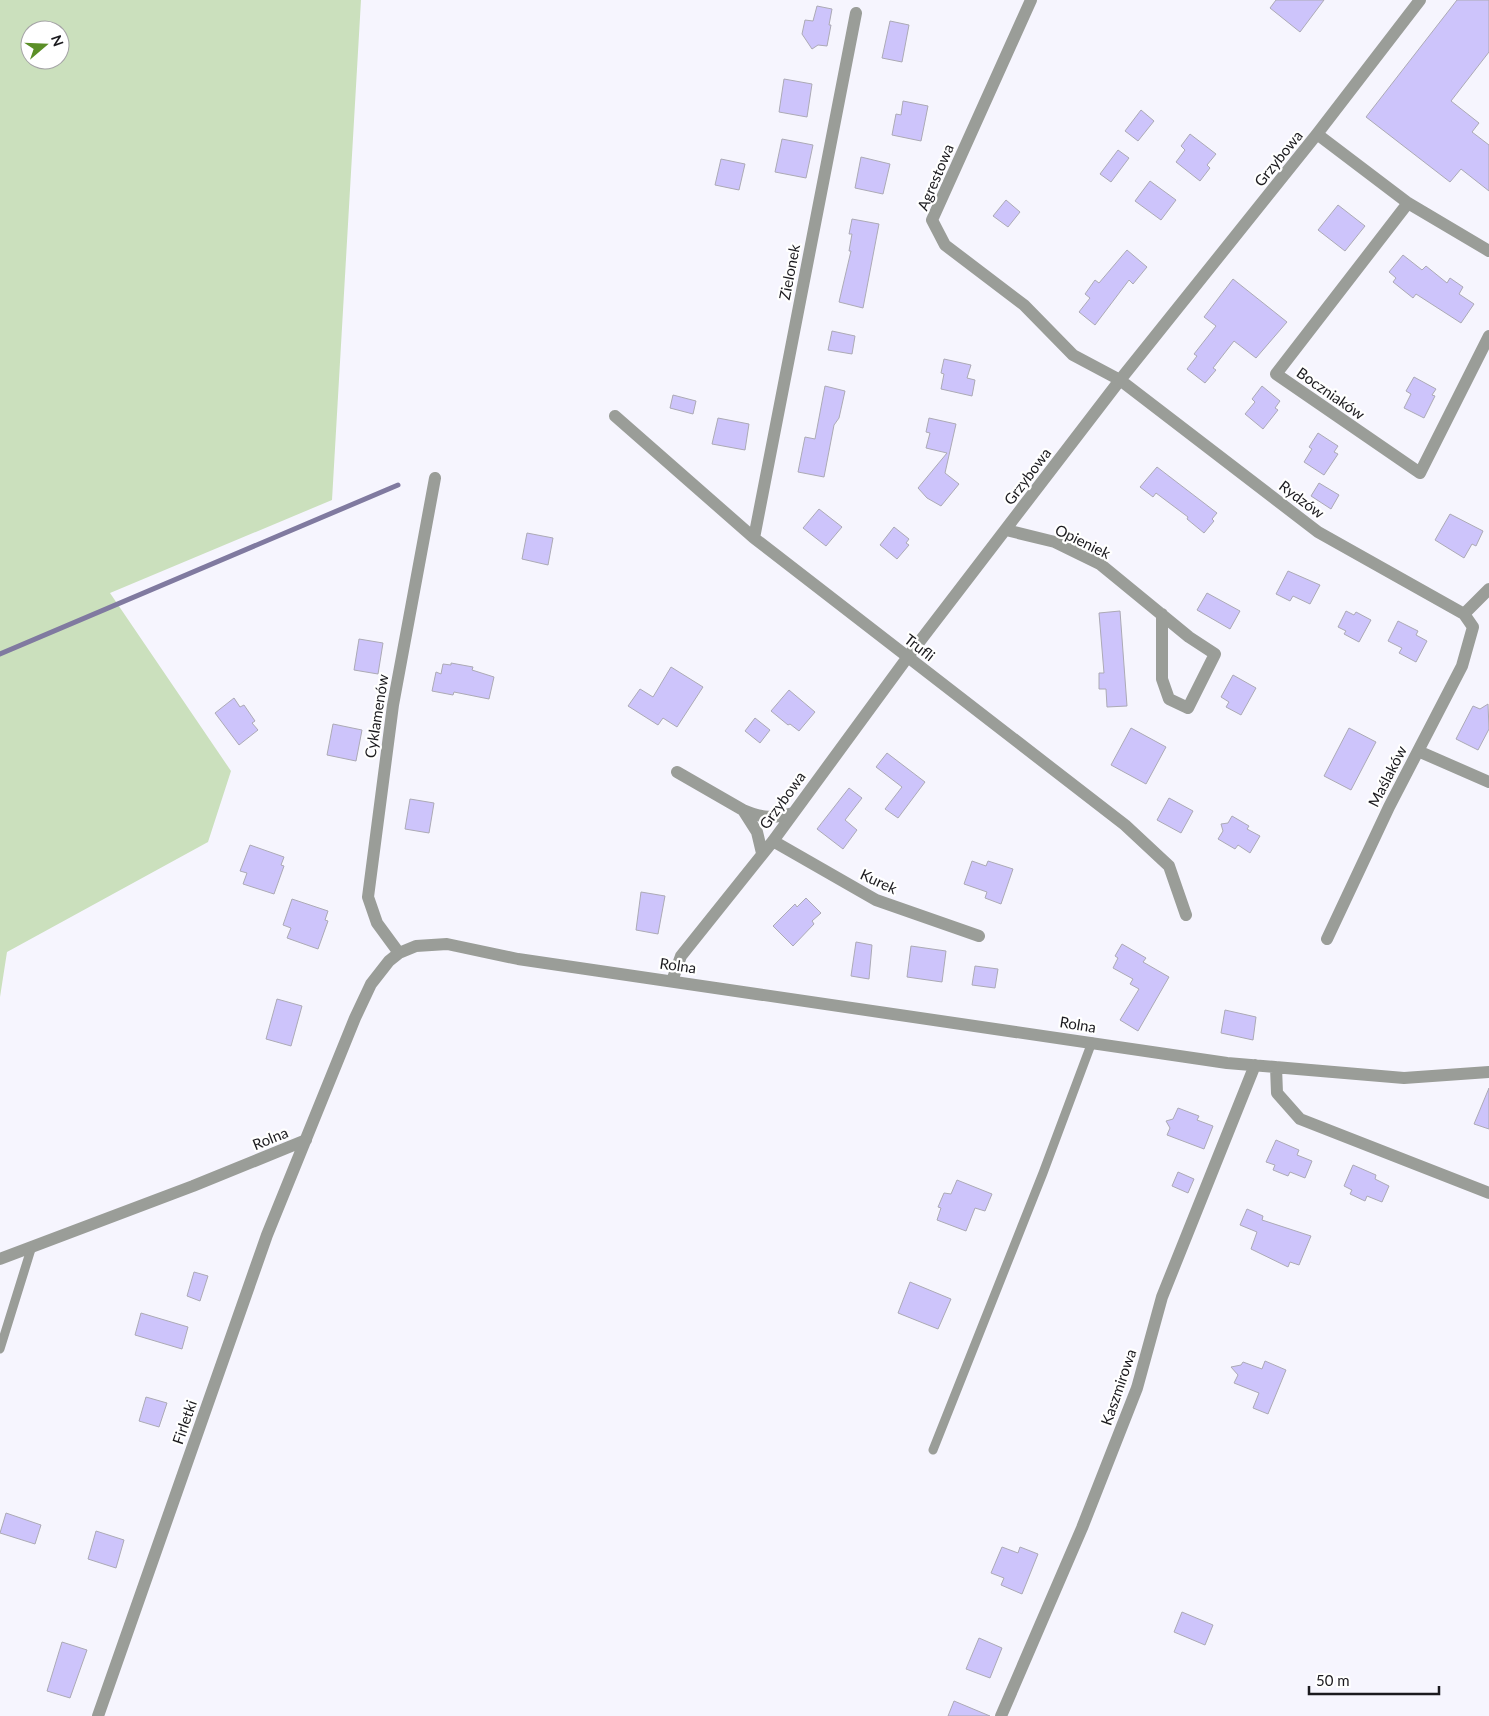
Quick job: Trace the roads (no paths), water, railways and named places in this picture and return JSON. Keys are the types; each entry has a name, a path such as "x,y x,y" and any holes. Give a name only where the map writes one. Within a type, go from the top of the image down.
{"street":[{"name":"Agrestowa","path":"1031,0 932,220 945,244 1024,305 1073,355 1120,380"},
{"name":"Grzybowa","path":"672,981 681,956 773,841 907,658 1120,380 1317,134 1420,0"},
{"name":"Zielonek","path":"754,538 856,13"},
{"path":"1317,134 1408,203 1489,251"},
{"name":"Boczniaków","path":"1408,203 1276,374 1420,473 1489,336"},
{"name":"Rydzów","path":"1120,380 1318,532 1464,614 1473,627"},
{"name":"Trufli","path":"615,416 754,538 1125,825 1169,866 1186,915"},
{"name":"Cyklamenów","path":"398,953 377,923 368,897 393,705 435,478"},
{"name":"Opieniek","path":"1006,530 1055,542 1100,564 1162,614 1189,637 1215,654 1188,708 1169,699 1162,679 1162,614"},
{"path":"1464,614 1489,589"},
{"name":"Maślaków","path":"1327,939 1418,751 1462,666 1473,627"},
{"path":"1418,751 1489,782"},
{"path":"677,772 743,810 759,817 776,818 793,812"},
{"path":"743,810 757,832 762,853"},
{"name":"Kurek","path":"773,841 876,900 979,936"},
{"name":"Rolna","path":"0,1259 194,1186 306,1140 355,1018 371,984 389,961 398,953 416,946 448,944 518,958 1255,1065 1404,1078 1489,1072"},
{"name":"Kaszmirowa","path":"1001,1716 1082,1528 1130,1406 1162,1297 1255,1065"},
{"path":"1276,1067 1277,1093 1300,1118 1489,1194"},
{"name":"Firletki","path":"98,1716 267,1235 306,1140"}],"lane":[{"path":"933,1450 1043,1173 1092,1042"},
{"path":"0,1349 32,1246"}],"waterway":[{"path":"0,654 398,485"}]}
